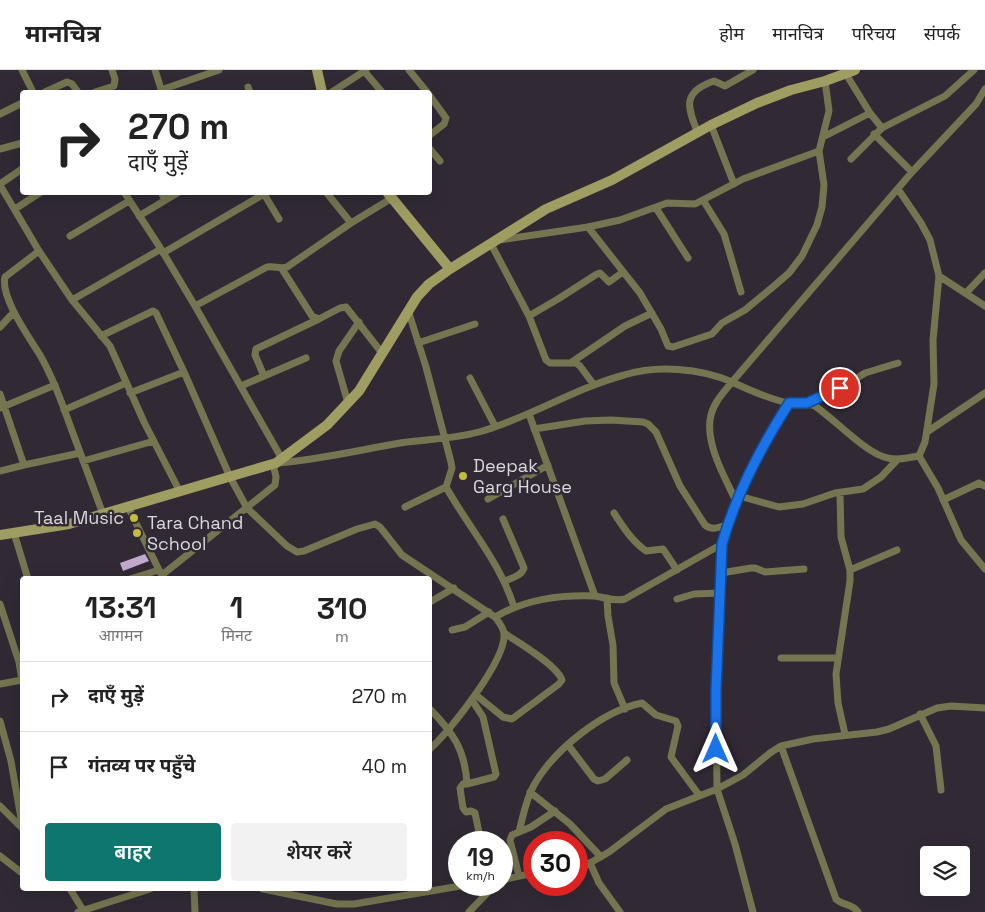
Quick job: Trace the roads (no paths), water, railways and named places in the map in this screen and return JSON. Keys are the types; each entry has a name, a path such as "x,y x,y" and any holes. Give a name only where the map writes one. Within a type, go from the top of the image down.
{"main road":[{"path":"316,70 321,90"},
{"path":"0,535 69,524 277,462 328,425 359,391 408,309 429,284 450,268 546,210 612,180 711,125 757,103 791,90 850,72"},
{"path":"390,195 450,268"}],"street":[{"path":"22,70 32,90"},
{"path":"101,90 114,86 115,79 112,70"},
{"path":"155,70 162,90"},
{"path":"165,90 219,70"},
{"path":"409,70 425,90"},
{"path":"698,133 688,108 689,99 692,94 714,82 722,86 728,85 753,70"},
{"path":"851,159 882,128 944,96 974,70"},
{"path":"335,90 365,71 380,90"},
{"path":"850,72 870,113 882,128"},
{"path":"588,227 640,293 668,346 673,347 712,334 722,323 746,310 789,273 802,256 817,225 822,207 824,186 818,151 829,111 825,81"},
{"path":"50,90 70,82 76,90"},
{"path":"898,459 873,484 863,490 840,492 803,504 779,508 737,499 718,464 710,426 711,415 716,403 732,382 912,172 976,104 985,89"},
{"path":"432,99 446,118 444,124 432,133"},
{"path":"0,114 20,104"},
{"path":"823,138 870,113"},
{"path":"711,125 734,184"},
{"path":"874,134 912,172"},
{"path":"0,149 20,144"},
{"path":"432,151 440,161"},
{"path":"594,385 580,366 572,362 550,363 546,360 528,316 493,242 620,220 672,202 692,204 734,184 818,151"},
{"path":"20,171 0,184 39,251 72,300 114,355 130,393 180,492"},
{"path":"898,189 930,240 939,276 934,340 934,384 925,442 919,456"},
{"path":"16,209 37,195"},
{"path":"126,195 162,251 241,386 277,462 275,485 162,574 149,576"},
{"path":"162,195 165,200"},
{"path":"139,216 174,195"},
{"path":"72,300 260,195"},
{"path":"264,195 279,219"},
{"path":"328,195 351,223"},
{"path":"282,269 390,195"},
{"path":"703,200 724,234 740,292"},
{"path":"70,236 129,201"},
{"path":"656,208 688,258"},
{"path":"39,251 5,277 3,283 4,291 55,385 103,514"},
{"path":"195,306 267,267 273,266 282,269 312,316 319,319"},
{"path":"528,316 597,274 600,273 609,282 623,272"},
{"path":"966,293 985,273"},
{"path":"939,276 985,306"},
{"path":"264,376 255,355 256,349 343,307 350,310 382,353"},
{"path":"405,507 446,487 452,468 445,437 408,309"},
{"path":"101,336 153,311 160,317 230,476 247,508 287,546 297,552 375,524 380,527 402,555 492,615 504,633 542,659 556,671 562,680 512,719 508,719 474,698"},
{"path":"0,328 14,312"},
{"path":"572,362 625,326 652,313"},
{"path":"348,403 336,361 339,351 359,322"},
{"path":"418,343 475,324"},
{"path":"241,386 306,358"},
{"path":"277,462 298,461 478,432 529,414 594,385 623,375 650,370 696,372 732,382 789,403 807,403 840,388 865,373 898,363"},
{"path":"130,393 184,372"},
{"path":"470,378 496,426"},
{"path":"64,410 126,383"},
{"path":"2,407 55,385"},
{"path":"927,432 985,393"},
{"path":"0,394 2,407 24,465"},
{"path":"753,912 735,844 716,789 716,690 722,544 737,499 768,437 789,403"},
{"path":"807,403 823,412 871,451 884,457 898,459 919,456"},
{"path":"529,414 595,596"},
{"path":"534,429 585,421 611,420 648,424 656,432 686,498 705,525 709,528 714,528 727,525"},
{"path":"83,461 154,441"},
{"path":"0,471 80,453"},
{"path":"919,456 944,500 961,540 985,569"},
{"path":"488,499 548,466"},
{"path":"944,500 979,483 985,486"},
{"path":"446,487 492,557 505,581 514,607"},
{"path":"840,492 841,537 850,570 838,658 836,689 845,734"},
{"path":"128,507 162,574"},
{"path":"614,513 642,548 650,551 663,549 678,570"},
{"path":"503,519 524,568 523,572 505,581"},
{"path":"14,532 27,576"},
{"path":"452,630 465,627 514,607 556,596 595,596 618,601 625,599 722,544"},
{"path":"850,570 897,550"},
{"path":"721,573 750,568 765,572 804,569"},
{"path":"432,601 454,588"},
{"path":"677,598 694,594 720,593"},
{"path":"607,598 613,645 614,683 625,709"},
{"path":"0,604 2,620 20,668"},
{"path":"432,747 474,698 502,646 504,633"},
{"path":"781,658 838,658"},
{"path":"0,684 20,680"},
{"path":"474,698 483,717 496,774 494,778 463,784 460,788 463,808 466,812 471,811 475,813 479,831"},
{"path":"519,832 530,792 543,771 568,745 589,728 625,709 642,703 656,715 677,723 671,757 699,795"},
{"path":"620,912 599,883 590,863 666,809 716,789 742,775 781,746 792,742 845,734 877,732 889,729 937,708 951,706 985,708"},
{"path":"432,711 449,729 462,755 467,784"},
{"path":"920,714 936,746 939,759 941,790"},
{"path":"0,721 20,810"},
{"path":"568,745 594,779 598,781 605,779 627,760"},
{"path":"781,746 836,898 841,903 853,906 858,912"},
{"path":"530,792 570,824 601,857"},
{"path":"0,806 20,826"},
{"path":"519,876 510,840 512,835 531,827 555,811"},
{"path":"0,856 20,871"},
{"path":"513,877 523,875"},
{"path":"432,889 448,887"},
{"path":"71,891 81,911 144,891"},
{"path":"194,891 196,912"},
{"path":"273,891 337,904 354,904 413,891"},
{"path":"469,912 484,896"}],"place":[{"name":"Deepak Garg House","path":"463,476"},
{"name":"Taal Music","path":"134,518"},
{"name":"Tara Chand School","path":"137,533"}]}
